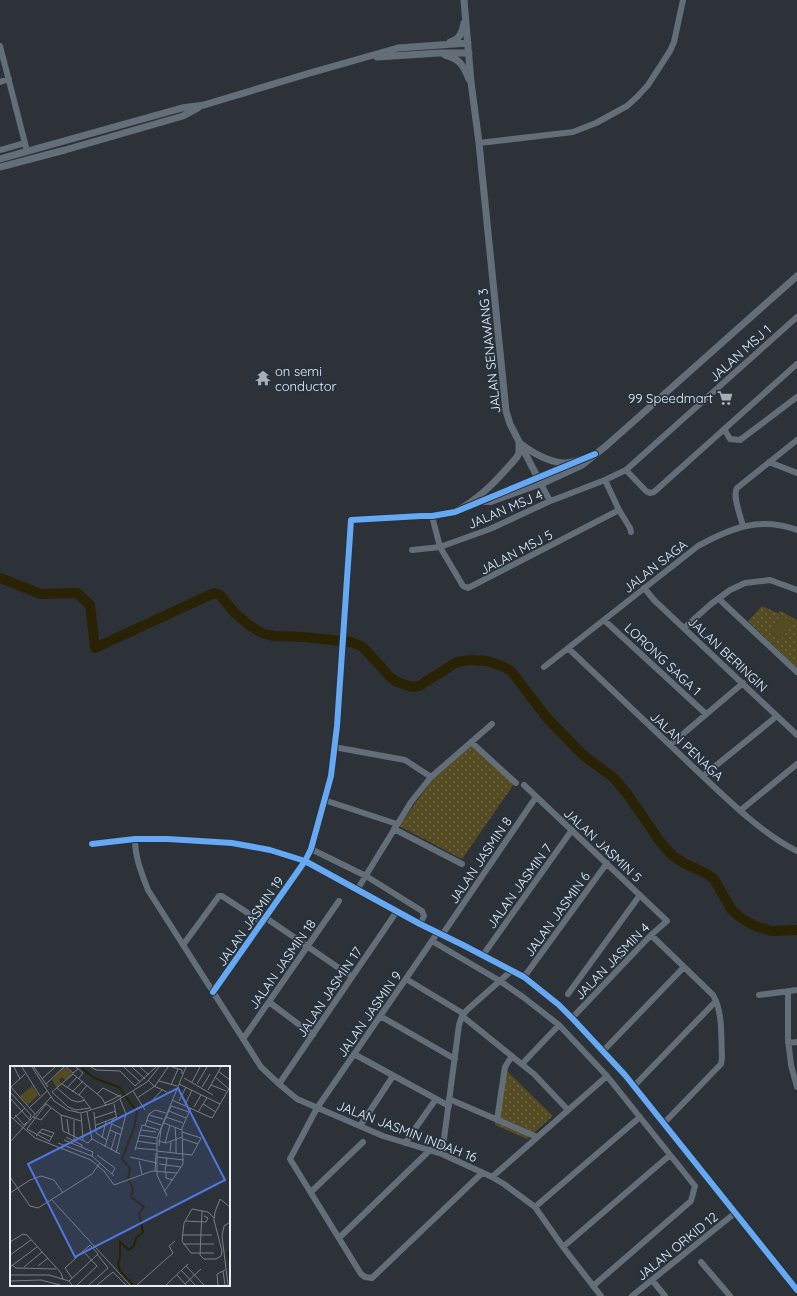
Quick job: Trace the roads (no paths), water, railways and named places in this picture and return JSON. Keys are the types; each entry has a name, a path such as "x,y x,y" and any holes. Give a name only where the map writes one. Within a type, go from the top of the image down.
{"street":[{"name":"JALAN SENAWANG 3","path":"464,0 471,82 487,215 506,411 519,444 539,481"},
{"path":"479,143 573,132 596,123 627,106 648,85 670,51 674,42 684,0"},
{"path":"428,45 453,41 458,38 462,33 466,19"},
{"path":"0,150 26,147 182,108 204,105 398,48 468,43"},
{"path":"0,46 26,147"},
{"path":"364,58 439,53 469,53"},
{"path":"439,53 458,60 471,82"},
{"path":"0,82 9,79"},
{"path":"0,164 65,150 184,116 204,105"},
{"path":"0,164 26,147"},
{"path":"432,516 455,512 582,464 637,419 797,276"},
{"name":"JALAN MSJ 1","path":"605,480 626,470 797,317"},
{"path":"626,470 646,491 650,493 654,492 797,364"},
{"path":"724,429 730,439 740,440 796,399"},
{"path":"744,526 734,492 736,488 797,440"},
{"path":"519,444 533,453 554,461 564,463 580,460"},
{"path":"455,512 468,505 488,489 517,457 519,453 519,444"},
{"path":"539,481 595,454"},
{"path":"769,462 797,473"},
{"path":"605,480 631,532"},
{"name":"JALAN MSJ 4","path":"412,550 440,547 490,529 550,502 605,480"},
{"path":"539,481 550,502"},
{"name":"JALAN MSJ 5","path":"432,516 440,547 463,586 468,588 619,510"},
{"name":"JALAN JASMIN 19","path":"213,992 305,861 311,849 331,776 337,726 351,520 432,516"},
{"name":"JALAN SAGA","path":"544,667 698,546 720,534 744,526 766,524 785,526 797,530"},
{"path":"684,628 711,604 730,590 745,583 770,580 797,590"},
{"name":"JALAN BERINGIN","path":"644,588 654,600 797,735"},
{"path":"719,599 797,672"},
{"name":"LORONG SAGA 1","path":"604,620 706,714"},
{"name":"JALAN PENAGA","path":"568,648 741,810 772,836 797,852"},
{"path":"670,745 743,683"},
{"path":"703,776 777,716"},
{"path":"357,890 410,802 431,777 492,724"},
{"path":"471,742 516,783"},
{"path":"334,747 405,760 431,777"},
{"path":"741,810 797,764"},
{"path":"789,771 797,774"},
{"name":"JALAN JASMIN 5","path":"524,785 667,921"},
{"name":"JALAN JASMIN 8","path":"440,934 536,797"},
{"path":"324,800 396,827 462,864"},
{"name":"JALAN JASMIN 7","path":"483,955 572,830"},
{"path":"92,844 135,839 168,839 232,843 270,850 305,861 420,924 524,977 572,1018 634,1086 797,1290"},
{"name":"JALAN JASMIN INDAH 16","path":"135,839 135,853 139,869 148,890 260,1067 297,1099 383,1136 405,1144 442,1154 504,1184 535,1207 563,1247 601,1296"},
{"path":"311,849 366,876 422,911 424,916 420,924"},
{"name":"JALAN JASMIN 6","path":"524,977 607,863"},
{"path":"568,994 640,895"},
{"path":"183,945 219,896 222,896 308,946 352,977"},
{"name":"JALAN JASMIN 18","path":"243,1039 339,901"},
{"name":"JALAN JASMIN 17","path":"279,1084 397,911"},
{"name":"JALAN JASMIN 4","path":"572,1018 651,935 667,921"},
{"name":"JALAN JASMIN 9","path":"311,1192 290,1159 318,1108 354,1054 432,941 440,934"},
{"path":"651,935 713,995 719,1010 722,1058 721,1064 664,1123"},
{"path":"432,941 500,981 559,1025 607,1076 695,1186 691,1200 593,1286"},
{"path":"603,1051 684,967"},
{"path":"442,1154 459,1025 463,1015 511,971"},
{"path":"406,979 463,1015 534,1074 568,1110"},
{"path":"759,995 797,990"},
{"path":"788,991 788,1043 791,1065 797,1087"},
{"path":"634,1086 716,1001"},
{"path":"269,1002 313,1035"},
{"path":"380,1016 455,1059"},
{"path":"522,1064 559,1025"},
{"path":"788,1043 797,1042"},
{"path":"354,1054 449,1106"},
{"path":"497,1120 505,1067 512,1056"},
{"path":"360,1126 393,1076"},
{"path":"492,1177 607,1076"},
{"path":"405,1144 436,1099"},
{"path":"450,1099 537,1137"},
{"path":"535,1207 640,1117"},
{"path":"364,1142 311,1192 361,1274 365,1277 372,1278 482,1173"},
{"path":"339,1238 430,1150"},
{"path":"563,1247 670,1155"},
{"name":"JALAN ORKID 12","path":"632,1296 735,1213"},
{"path":"701,1262 730,1296"},
{"path":"652,1280 665,1296"}],"waterway":[{"path":"0,578 41,594 77,593 90,605 95,648 214,593 220,595 235,613 249,625 262,633 273,636 304,637 351,642 363,647 390,677 397,682 412,687 419,686 457,662 470,660 487,661 502,666 511,671 547,718 583,755 614,778 628,795 661,843 673,856 714,879 731,909 741,918 755,926 772,931 797,930"}],"place":[{"name":"on semi conductor","path":"263,378"},
{"name":"99 Speedmart","path":"725,398"}]}
